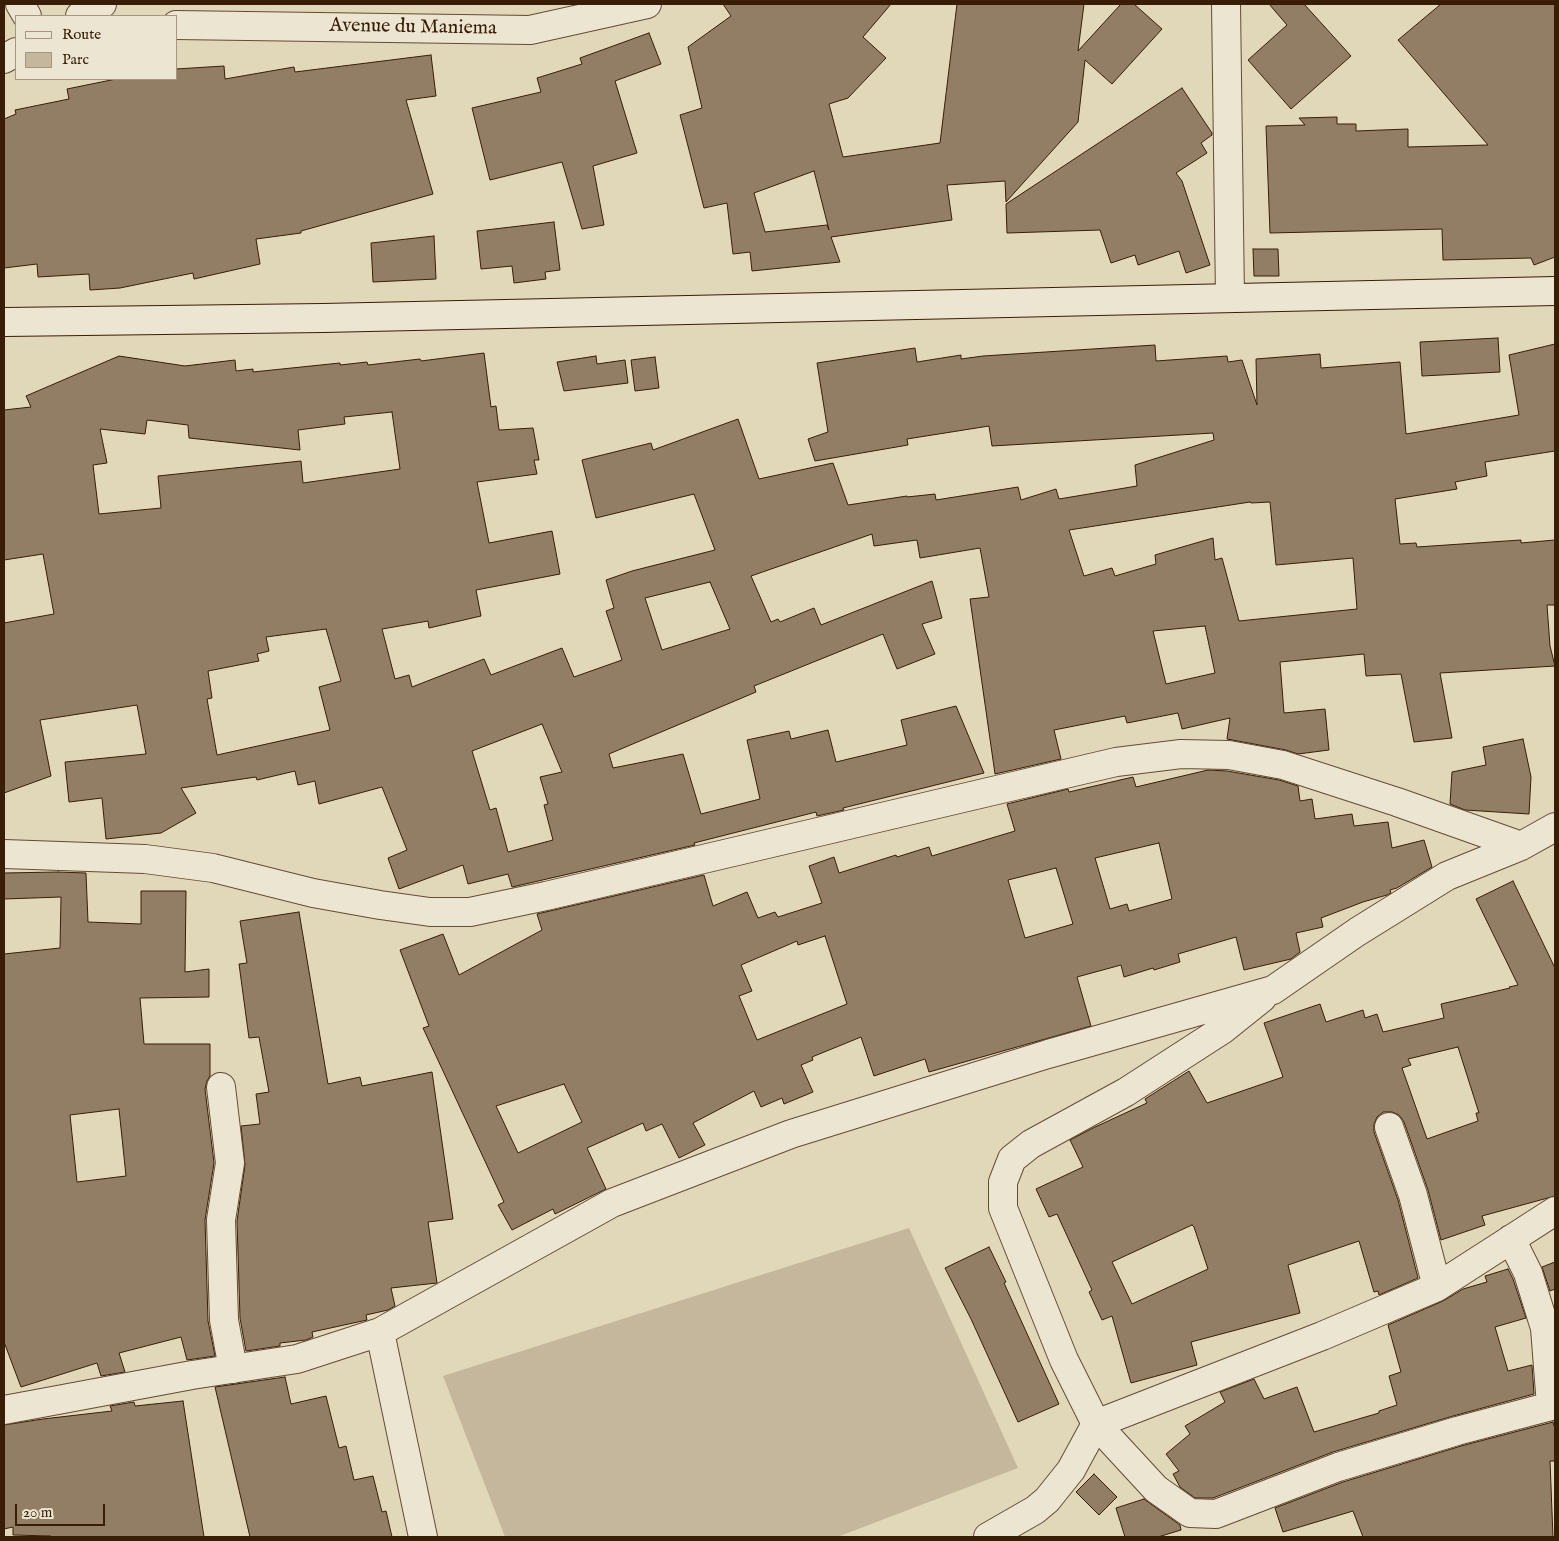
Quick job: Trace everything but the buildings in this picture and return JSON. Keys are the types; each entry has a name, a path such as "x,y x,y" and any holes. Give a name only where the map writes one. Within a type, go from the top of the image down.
{"street":[{"path":"20,4 26,15"},
{"path":"82,15 102,4"},
{"name":"Avenue du Maniema","path":"178,25 530,30 647,4"},
{"path":"1226,4 1230,298"},
{"path":"4,59 15,53"},
{"path":"4,322 322,318 1555,291"},
{"path":"4,854 155,861 213,868 313,893 370,903 430,912 470,912 546,896 1116,762 1181,754 1229,755 1282,765 1397,802 1521,846"},
{"path":"1511,1239 1528,1273 1545,1328 1553,1405 1457,1431 1338,1467 1216,1514 1190,1513 1156,1488 1096,1424 1064,1360 1003,1208 1003,1182 1012,1159 1031,1144 1126,1092 1222,1030 1272,990 1357,932 1447,876 1521,846 1555,826"},
{"path":"4,1410 297,1359 380,1332 612,1203 791,1134 1048,1054 1272,990"},
{"path":"221,1087 230,1163 221,1220 224,1320 233,1369"},
{"path":"1389,1126 1413,1195 1437,1287"},
{"path":"988,1537 1035,1510 1047,1500 1071,1470 1096,1424 1313,1340 1437,1287 1555,1211"},
{"path":"380,1332 424,1537"}],"green space":[{"path":"909,1228 1018,1468 837,1537 505,1537 443,1376"}]}
